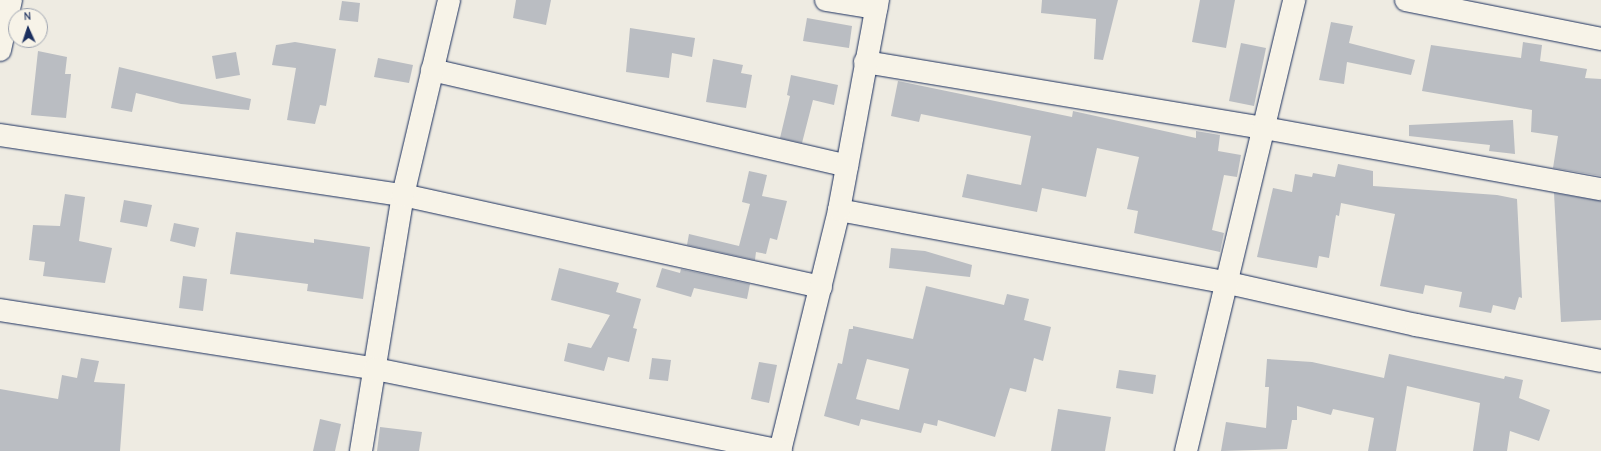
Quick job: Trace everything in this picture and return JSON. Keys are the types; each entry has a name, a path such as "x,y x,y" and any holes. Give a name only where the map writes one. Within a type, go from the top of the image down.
{"street":[{"path":"360,451 375,369 403,195 449,0"},
{"path":"0,310 375,369 781,451 839,210 865,62 877,4 826,0"},
{"path":"1186,451 1228,283 1294,0"},
{"path":"1406,0 1601,38"},
{"path":"0,50 6,13"},
{"path":"865,62 1264,128 1601,189"},
{"path":"432,70 847,166"},
{"path":"0,135 403,195 821,288"},
{"path":"839,210 1228,283 1416,325 1601,362"}],"building":[{"path":"516,0 551,0 546,25 513,18"},
{"path":"1042,0 1118,0 1103,60 1094,59 1096,19 1041,13"},
{"path":"1200,0 1235,0 1226,48 1192,42"},
{"path":"342,1 360,3 358,22 339,20"},
{"path":"807,18 852,26 849,48 803,41"},
{"path":"1331,22 1353,26 1349,43 1415,60 1411,75 1347,62 1344,84 1319,80"},
{"path":"630,28 695,38 692,57 672,53 669,78 626,72"},
{"path":"295,42 336,49 326,106 320,105 315,124 287,120 296,68 272,65 276,45"},
{"path":"1523,42 1542,45 1540,61 1587,69 1585,78 1601,79 1601,176 1553,168 1558,136 1531,132 1532,110 1422,91 1431,45 1521,58"},
{"path":"1241,43 1266,48 1254,106 1229,101"},
{"path":"38,51 67,57 65,74 71,74 66,118 31,115"},
{"path":"236,52 240,75 216,79 212,56"},
{"path":"378,58 413,65 409,83 374,77"},
{"path":"713,59 743,65 741,73 752,75 746,108 706,102"},
{"path":"119,67 251,99 249,110 181,104 136,93 132,112 111,108"},
{"path":"791,75 838,85 834,105 813,100 802,143 780,138 790,96 787,95"},
{"path":"898,81 1072,117 1073,111 1196,138 1196,131 1220,135 1218,151 1241,155 1237,177 1224,175 1212,230 1224,233 1220,252 1134,233 1138,211 1127,209 1139,157 1097,148 1086,197 1042,188 1037,212 962,197 967,174 1021,185 1031,136 921,114 919,122 891,116"},
{"path":"1513,120 1515,154 1489,151 1490,145 1409,136 1409,125"},
{"path":"1338,164 1373,171 1373,186 1497,195 1517,199 1522,298 1519,297 1515,310 1493,305 1491,313 1459,307 1462,292 1425,285 1423,294 1380,286 1395,214 1341,203 1339,216 1336,215 1329,258 1319,256 1317,268 1257,257 1273,188 1292,192 1295,174 1312,177 1313,173 1335,177"},
{"path":"749,171 767,175 762,196 787,201 777,240 770,238 766,254 756,252 755,260 687,245 689,234 739,246 750,204 742,202"},
{"path":"1554,193 1601,201 1601,320 1561,322"},
{"path":"65,194 85,197 79,241 112,248 105,283 43,276 45,262 29,260 33,225 60,226"},
{"path":"124,200 152,205 147,227 120,222"},
{"path":"174,223 199,228 195,247 170,241"},
{"path":"236,232 314,243 314,239 370,247 363,299 307,291 308,284 230,274"},
{"path":"891,248 925,251 972,265 970,277 889,268"},
{"path":"559,268 619,283 616,292 641,299 633,328 637,329 629,362 608,357 604,371 564,361 568,343 591,348 610,315 551,300"},
{"path":"662,268 680,273 681,269 750,284 747,299 694,288 691,297 656,287"},
{"path":"183,276 207,279 203,311 179,308"},
{"path":"926,286 1004,305 1007,294 1029,299 1024,320 1051,327 1043,361 1034,358 1026,392 1010,388 995,437 938,420 937,426 924,423 921,433 861,419 859,426 824,416 838,363 842,364 849,329 853,329 853,326 913,339","holes":["867,359 909,369 899,410 856,399"]},
{"path":"1389,354 1504,379 1505,376 1523,380 1519,398 1550,410 1539,441 1510,431 1507,451 1473,451 1480,403 1407,386 1396,451 1368,451 1374,418 1333,409 1331,415 1297,406 1297,420 1292,420 1287,449 1221,451 1226,422 1266,428 1269,387 1265,387 1267,359 1312,362 1384,378"},
{"path":"81,358 99,361 94,382 125,384 120,451 0,451 0,389 58,399 62,375 77,378"},
{"path":"652,358 671,360 668,381 649,379"},
{"path":"759,362 777,365 769,403 751,399"},
{"path":"1119,370 1156,375 1153,394 1116,388"},
{"path":"1058,409 1111,417 1105,451 1051,451"},
{"path":"320,419 341,424 335,451 313,451"},
{"path":"380,427 422,432 419,451 377,451"}]}
